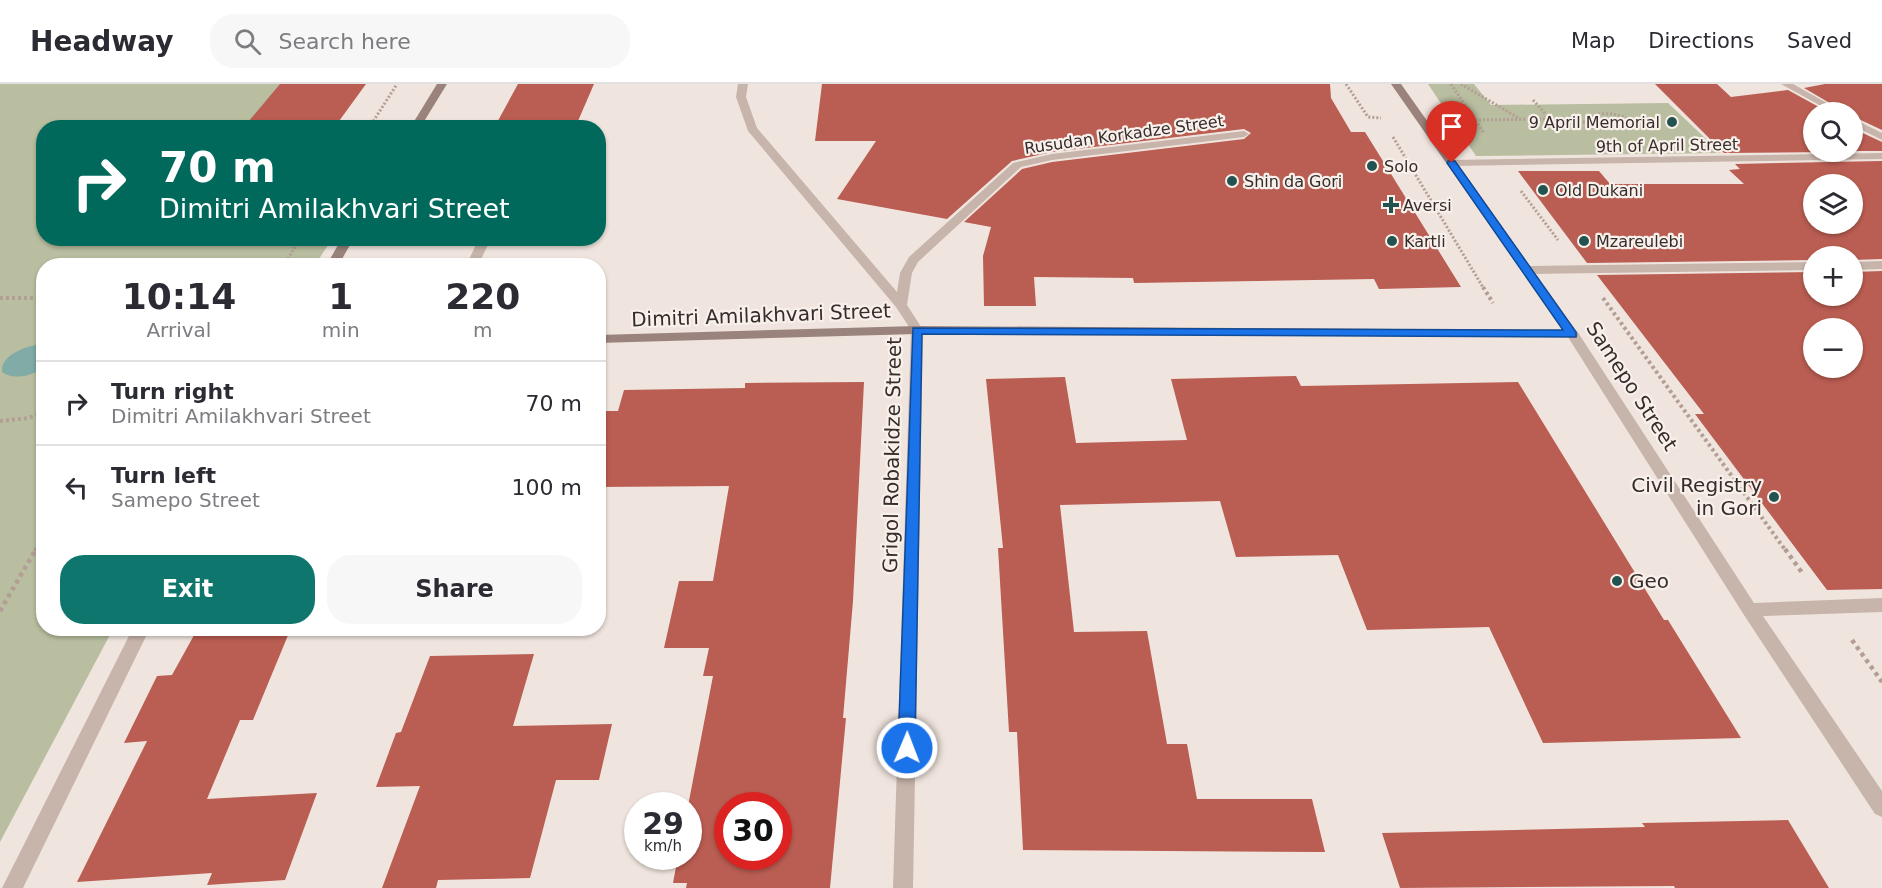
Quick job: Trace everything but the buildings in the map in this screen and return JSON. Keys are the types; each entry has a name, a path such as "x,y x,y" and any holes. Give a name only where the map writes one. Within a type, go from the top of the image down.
{"main road":[{"path":"420,120 442,84"},
{"name":"Samepo Street","path":"1396,84 1572,334"},
{"name":"Dimitri Amilakhvari Street","path":"606,339 917,330 1572,334"}],"street":[{"name":"Grigol Robakidze Street","path":"743,84 741,97 752,129 901,305 917,330 903,888"},
{"path":"1786,84 1819,102"},
{"path":"1863,127 1882,137"},
{"name":"Rusudan Korkadze Street","path":"901,305 906,273 913,260 1017,165 1052,157 1244,134"},
{"name":"9th of April Street","path":"1452,163 1882,156"},
{"path":"1863,266 1882,265"},
{"path":"1529,270 1803,266"},
{"name":"Samepo Street","path":"1572,334 1750,610 1882,808"},
{"path":"1750,610 1882,605"},
{"path":"12,888 138,636"}],"path":[{"path":"374,120 397,84"},
{"path":"1346,84 1368,117 1380,117 1386,127"},
{"path":"1451,84 1497,154 1497,162 1581,270 1882,682"},
{"path":"1461,84 1520,119"},
{"path":"1533,100 1550,119"},
{"path":"1593,123 1591,120 1594,115 1604,113 1617,115 1633,122 1652,122"},
{"path":"1474,120 1550,119 1593,123 1609,131"},
{"path":"1629,132 1636,129 1633,122"},
{"path":"1392,137 1495,308"},
{"path":"0,298 36,298"},
{"path":"0,421 36,415"},
{"path":"0,611 36,549"}],"green space":[{"path":"0,84 320,84 297,120 36,120 36,246 327,246 320,258 36,258 36,636 109,636 0,842"},
{"path":"1428,84 1474,84 1491,105 1668,103 1721,153 1476,156"}],"water":[{"path":"36,345 36,372 17,377 2,372 10,355"}],"place":[{"name":"9 April Memorial","path":"1672,122"},
{"name":"Solo","path":"1372,166"},
{"name":"Shin da Gori","path":"1232,181"},
{"name":"Old Dukani","path":"1543,190"},
{"name":"Aversi","path":"1391,205"},
{"name":"Kartli","path":"1392,241"},
{"name":"Mzareulebi","path":"1584,241"},
{"name":"Civil Registry in Gori","path":"1774,497"},
{"name":"Geo","path":"1617,581"}],"route":[{"path":"907,748 917,330 1572,334 1452,163"}]}
